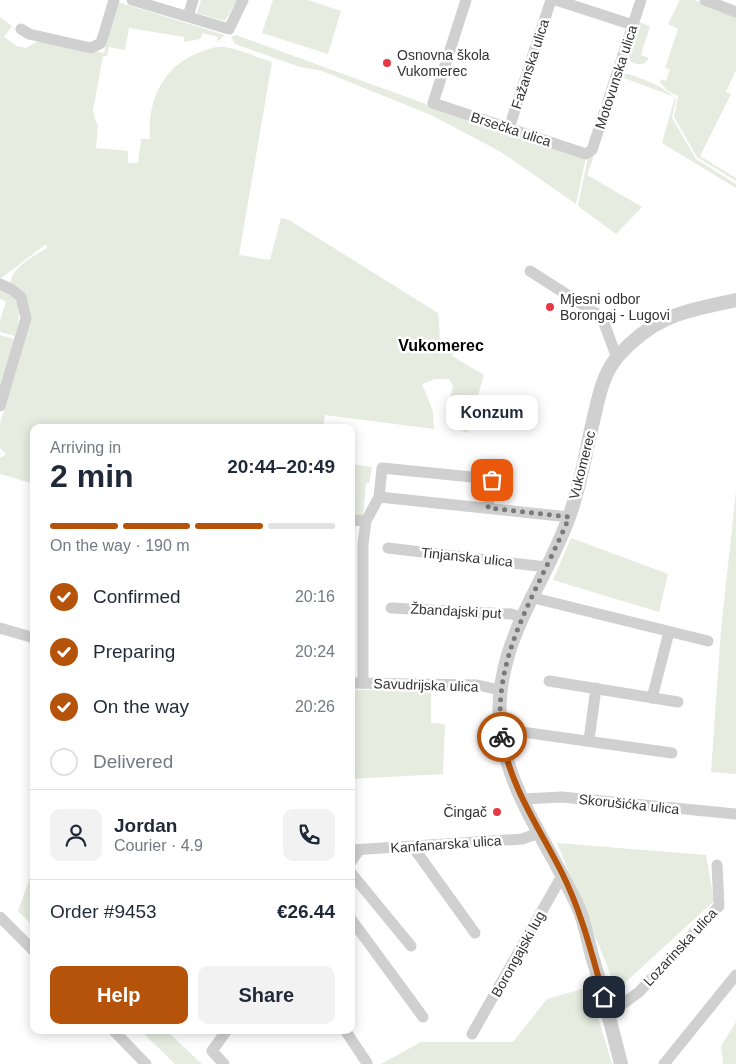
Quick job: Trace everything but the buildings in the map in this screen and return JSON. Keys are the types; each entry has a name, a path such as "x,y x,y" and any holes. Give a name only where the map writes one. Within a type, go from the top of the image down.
{"street":[{"path":"21,29 29,34 92,48 101,43 114,0"},
{"path":"132,0 229,29 243,0"},
{"path":"188,16 193,0"},
{"name":"Brsečka ulica","path":"466,0 433,103 590,153"},
{"name":"Fažanska ulica","path":"509,128 551,0"},
{"path":"556,0 633,25"},
{"name":"Motovunska ulica","path":"590,153 641,0"},
{"path":"705,0 736,12"},
{"path":"530,271 597,314 604,323 617,358"},
{"path":"0,284 11,289 21,297 26,318 0,406"},
{"name":"Vukomerec","path":"621,1064 580,912 563,874 522,799 508,764 501,729 500,690 508,655 522,617 569,517 600,390 607,372 617,358 648,329 669,316 736,300"},
{"path":"357,683 362,544 366,520 379,496 382,468 492,480 488,508"},
{"path":"379,496 569,517"},
{"path":"355,520 366,520"},
{"name":"Tinjanska ulica","path":"388,548 546,567"},
{"path":"530,597 708,641"},
{"name":"Žbandajski put","path":"390,608 511,614 522,617"},
{"path":"0,628 30,637"},
{"path":"652,698 669,632"},
{"path":"549,681 678,702"},
{"name":"Savudrijska ulica","path":"357,683 477,685 500,690"},
{"path":"589,740 596,688"},
{"path":"501,729 672,752"},
{"name":"Skorušićka ulica","path":"522,799 562,797 736,814"},
{"name":"Kanfanarska ulica","path":"355,850 522,839 539,833"},
{"path":"413,847 475,933"},
{"name":"Lozarinska ulica","path":"609,1014 639,992 719,906 717,865"},
{"name":"Borongajski lug","path":"472,1034 563,874"},
{"path":"355,878 411,946"},
{"path":"0,917 30,947"},
{"path":"355,924 423,1017"},
{"path":"664,1064 736,975"},
{"path":"117,1034 146,1064"},
{"path":"224,1064 212,1052 225,1034"},
{"path":"348,1034 367,1063"}],"shaded area":[{"path":"201,0 237,0 225,21 197,13"},
{"path":"273,0 308,0 341,11 328,54 262,33"},
{"path":"680,0 694,0 736,15 736,70 726,92 731,94 700,156 736,178 736,181 697,157 674,117 678,96 668,91 660,82 661,79 666,81 670,69 665,68 678,29 668,24"},
{"path":"118,2 225,35 217,42 218,37 203,33 200,39 184,42 184,37 129,28 125,50 109,47 107,56 103,56 93,110 96,123 98,124 96,148 128,151 128,163 138,163 141,139 150,139 151,112 159,87 175,67 185,59 207,50 224,47 272,62 239,255 270,260 281,218 289,220 438,313 440,338 454,350 452,356 484,375 467,433 449,422 447,413 453,386 449,379 435,379 422,384 433,411 434,429 325,415 324,424 30,424 30,483 0,474 0,458 6,454 0,448 0,424 30,318 10,283 15,271 30,258 47,248 46,244 0,279 0,17 12,26 4,37 17,46 26,48 40,40 104,53"},
{"path":"639,22 650,26 641,55 649,58 644,64 633,63 628,58"},
{"path":"236,35 434,107 586,157 576,204 501,152 431,115 322,71 300,67 235,44 231,37"},
{"path":"623,74 648,81 674,97 621,77"},
{"path":"675,97 672,118 696,159 736,184 736,188 662,143"},
{"path":"594,156 587,175 642,207 616,234 578,206 588,157"},
{"path":"0,289 13,297 18,308 19,314 15,336 0,332 0,321 6,301 0,299"},
{"path":"0,335 14,339 1,386 0,385"},
{"path":"355,465 372,467 369,483 366,483 363,516 355,516"},
{"path":"736,491 736,774 711,772 721,630"},
{"path":"571,538 668,574 659,612 553,580"},
{"path":"355,690 431,690 431,723 445,724 443,774 355,779"},
{"path":"557,843 706,855 714,901 617,990"},
{"path":"30,877 30,923 18,911"},
{"path":"589,987 612,1064 381,1064 421,1042 513,1042 547,999"},
{"path":"736,1022 736,1064 723,1064 721,1046"},
{"path":"144,1034 170,1034 202,1064 175,1064"}],"way so far":[{"path":"492,480 488,508 569,517 530,597 508,655 500,690 502,737"}],"place":[{"name":"Osnovna škola Vukomerec","path":"387,63"},
{"name":"Mjesni odbor Borongaj - Lugovi","path":"550,307"},
{"name":"Konzum","path":"492,480"},
{"name":"Čingač","path":"497,812"}],"district":[{"name":"Vukomerec","path":"441,345"}],"route":[{"path":"502,737 508,764 526,806 563,874 580,912 604,997"}]}
